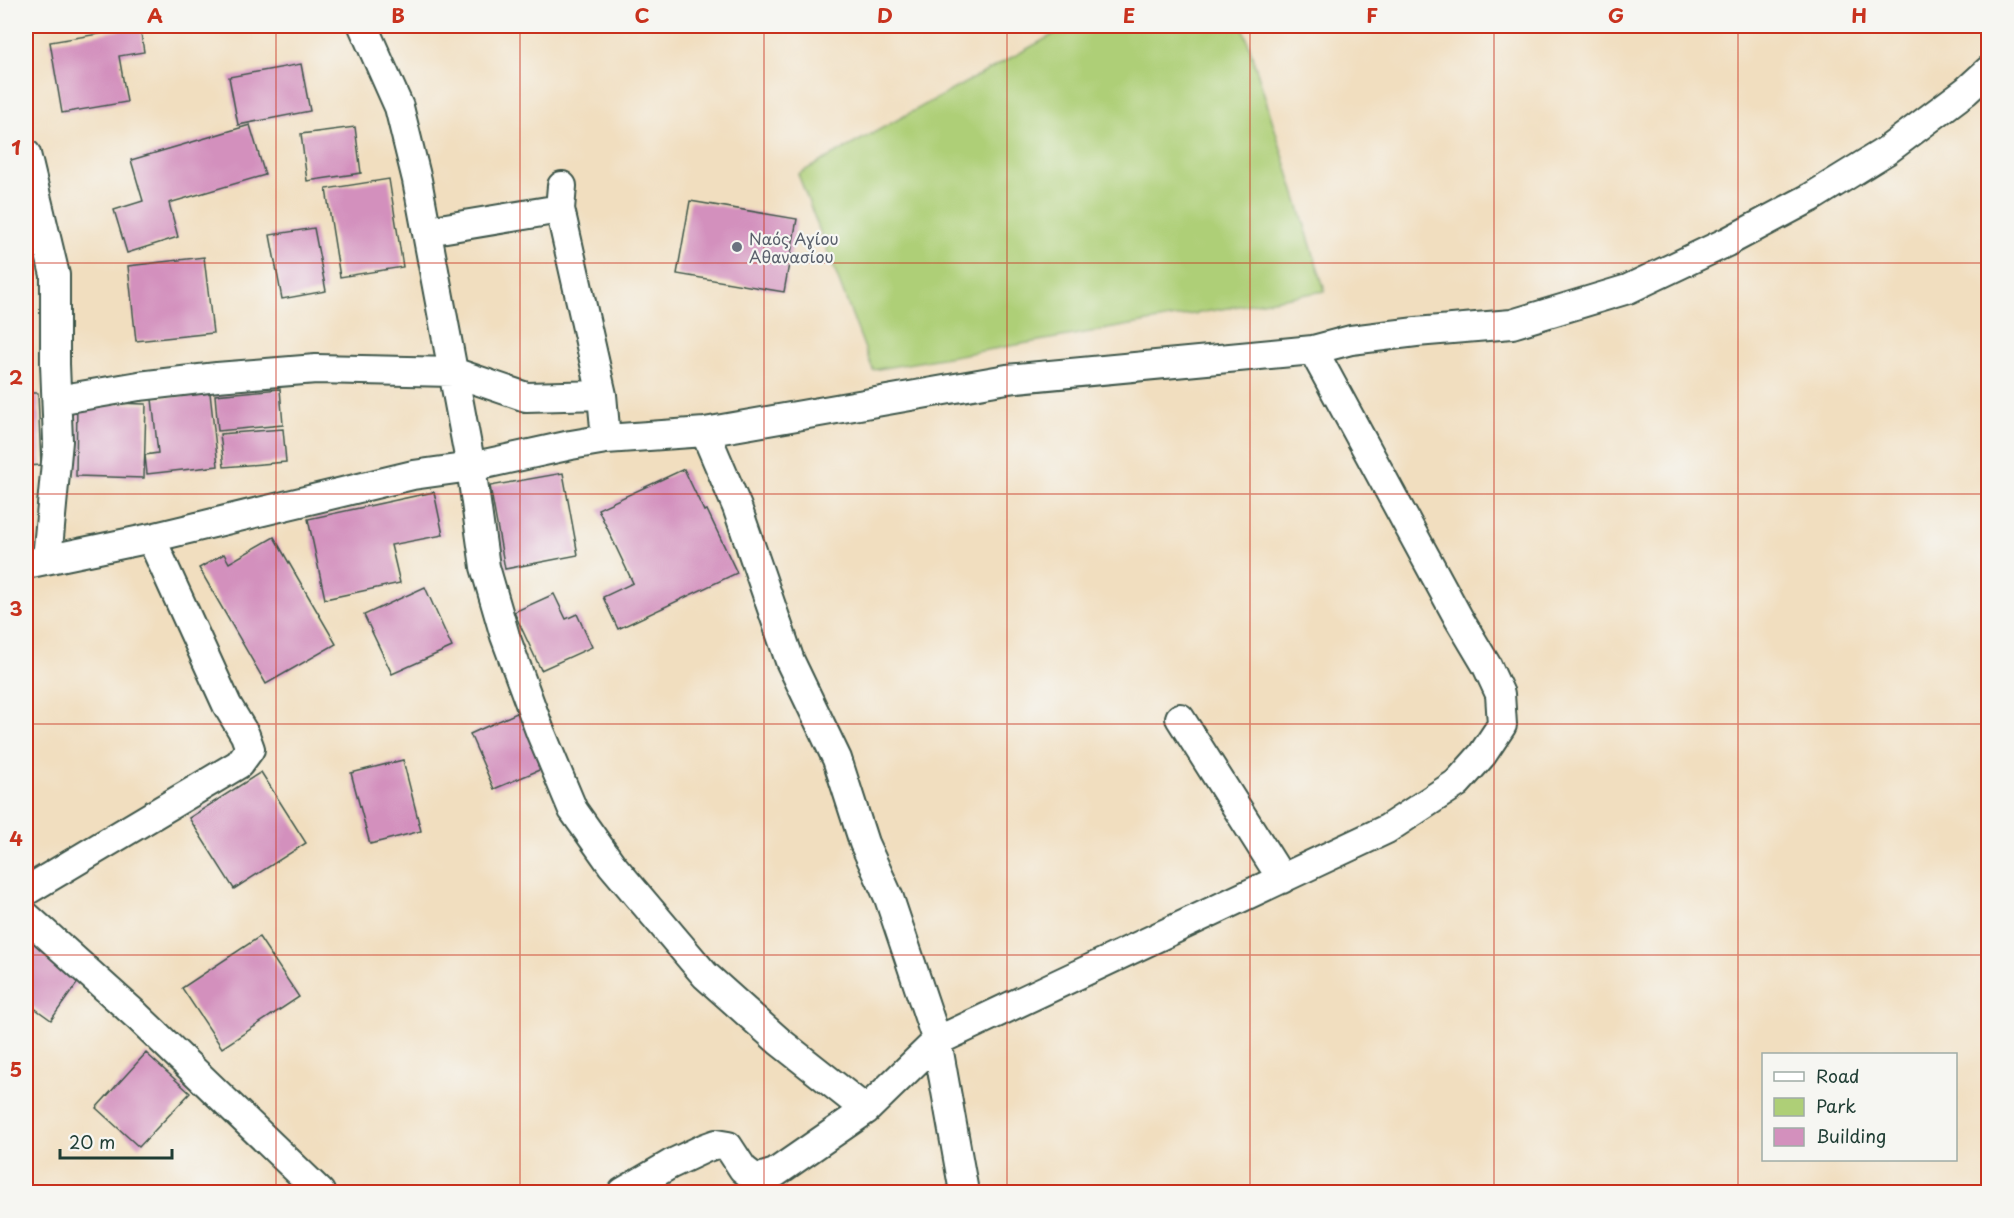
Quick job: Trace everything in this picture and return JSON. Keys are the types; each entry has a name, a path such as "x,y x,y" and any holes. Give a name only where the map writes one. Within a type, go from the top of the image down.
{"street":[{"path":"363,26 399,107 417,180 471,467 485,567 505,636 540,731 573,810 612,865 705,975 780,1042 866,1110"},
{"path":"26,154 55,275 58,441 36,561 152,538 413,475 471,467 606,439 705,432 1006,379 1313,350 1352,340 1512,324 1628,290 1727,242 1810,198 1886,151 1989,71"},
{"path":"428,231 561,197 602,395 606,439"},
{"path":"623,1192 671,1164 716,1144 728,1146 743,1169 756,1179 775,1173 866,1110 937,1041 1387,829 1457,783 1482,755 1502,725 1500,694 1487,666 1458,619 1313,350"},
{"path":"57,400 139,386 316,369 453,372 526,397 602,395"},
{"path":"705,432 737,507 790,661 837,759 864,843 889,898 937,1041 964,1192"},
{"path":"26,891 225,774 239,764 250,749 245,735 227,705 152,538"},
{"path":"1180,718 1282,879"},
{"path":"26,916 137,1016 320,1192"}],"green space":[{"path":"1069,26 1243,26 1325,291 873,370 798,174"}],"building":[{"path":"140,27 144,52 119,56 127,102 62,113 50,42"},
{"path":"301,64 310,111 238,125 229,77"},
{"path":"250,125 265,175 169,203 178,237 127,253 114,210 143,201 131,160"},
{"path":"355,127 361,173 307,181 301,134"},
{"path":"389,179 403,267 340,277 326,189"},
{"name":"Ναός Αγίου Αθανασίου","path":"690,201 797,219 784,292 677,274"},
{"path":"314,228 326,291 282,299 270,235"},
{"path":"204,257 213,333 136,341 128,266"},
{"path":"280,389 283,425 218,431 215,395"},
{"path":"26,393 38,393 41,465 26,466"},
{"path":"210,393 218,466 147,474 145,455 158,453 152,399"},
{"path":"77,402 146,404 144,478 76,476"},
{"path":"283,429 286,462 224,467 220,434"},
{"path":"684,469 704,511 707,510 737,573 618,629 603,597 633,583 598,509"},
{"path":"563,473 578,555 505,569 490,486"},
{"path":"434,492 443,535 391,545 400,583 325,599 308,519"},
{"path":"274,537 336,644 266,684 199,568 224,554 229,563"},
{"path":"425,587 452,647 392,674 364,615"},
{"path":"554,594 566,619 577,614 592,647 541,670 514,612"},
{"path":"519,712 544,768 494,789 470,734"},
{"path":"403,760 421,831 370,844 351,773"},
{"path":"261,772 306,843 234,889 189,818"},
{"path":"26,928 86,971 51,1020 26,1002"},
{"path":"259,937 299,997 222,1048 182,988"},
{"path":"146,1053 190,1093 139,1147 96,1108"}],"place":[{"name":"Ναός Αγίου Αθανασίου","path":"737,247"}]}
